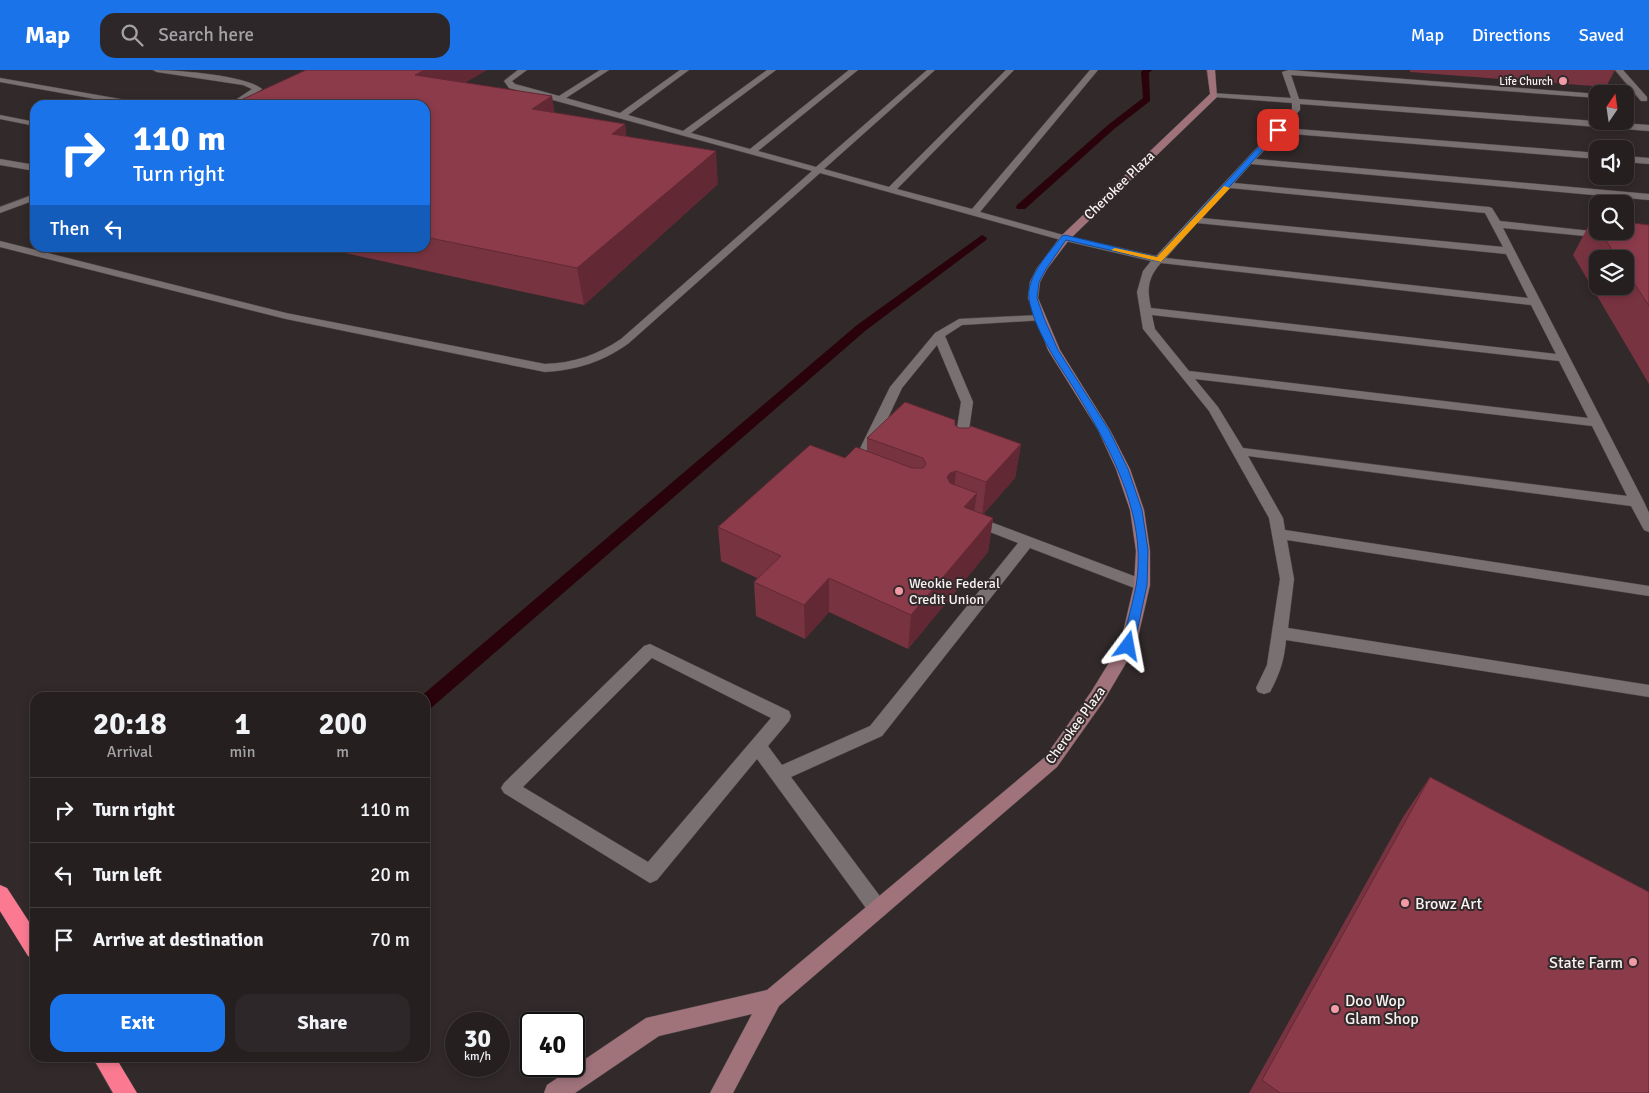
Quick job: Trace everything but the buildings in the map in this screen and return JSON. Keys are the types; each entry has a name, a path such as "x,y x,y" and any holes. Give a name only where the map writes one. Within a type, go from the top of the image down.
{"highway":[{"path":"0,894 30,941"},
{"path":"107,1062 126,1093"}],"street":[{"path":"1211,70 1214,94"},
{"name":"Cherokee Plaza","path":"721,1093 772,999 1051,762 1097,697 1128,646 1142,585 1143,550 1136,510 1123,469 1104,430 1054,350 1033,298 1035,282 1042,268 1065,238 1214,94"},
{"name":"Cherokee Plaza","path":"555,1093 654,1026 772,999"}],"lane":[{"path":"157,70 245,83 258,89 240,100"},
{"path":"523,70 508,81 512,86 1065,238 1158,260 1536,302"},
{"path":"560,99 605,70"},
{"path":"622,116 685,70"},
{"path":"684,134 772,70"},
{"path":"751,152 854,70"},
{"path":"30,252 286,316 545,368 572,367 593,360 618,346 931,70"},
{"path":"892,190 1010,70"},
{"path":"974,213 1094,70"},
{"path":"1619,70 1646,99"},
{"path":"1264,688 1275,665 1287,579 1276,518 1214,410 1149,329 1142,292 1148,271 1296,110 1296,101 1286,72 1589,95"},
{"path":"0,80 114,100"},
{"path":"1214,94 1649,128"},
{"path":"1634,98 1646,99"},
{"path":"0,117 30,123"},
{"path":"1278,130 1589,155"},
{"path":"1634,159 1649,160"},
{"path":"1250,161 1649,197"},
{"path":"0,162 30,167"},
{"path":"1229,185 1490,210 1649,527"},
{"path":"0,210 30,199"},
{"path":"1196,220 1510,251"},
{"path":"1497,224 1589,233"},
{"path":"0,244 30,252"},
{"path":"1145,311 1564,358"},
{"path":"863,477 855,474 896,387 938,335 959,322 1040,318"},
{"path":"938,335 967,402 960,457"},
{"path":"1185,374 1597,422"},
{"path":"1239,451 1637,502"},
{"path":"960,515 1142,585"},
{"path":"1279,534 1649,591"},
{"path":"780,774 876,731 1028,541"},
{"path":"1280,633 1649,691"},
{"path":"650,650 783,716 758,746 650,874 510,788 650,650"},
{"path":"758,746 878,909"}],"waterway":[{"path":"1021,207 1111,127 1147,99 1145,72 1148,70"},
{"path":"430,699 861,328 982,238"}],"slow traffic":[{"path":"1115,250 1158,260 1226,188"}],"place":[{"name":"Life Church","path":"1563,81"},
{"name":"Weokie Federal Credit Union","path":"899,591"},
{"name":"Browz Art","path":"1405,903"},
{"name":"State Farm","path":"1633,962"},
{"name":"Doo Wop Glam Shop","path":"1335,1009"}],"route":[{"path":"1128,646 1142,585 1143,550 1136,510 1123,469 1104,430 1054,350 1033,298 1035,282 1042,268 1065,238 1158,260 1278,130"}]}
